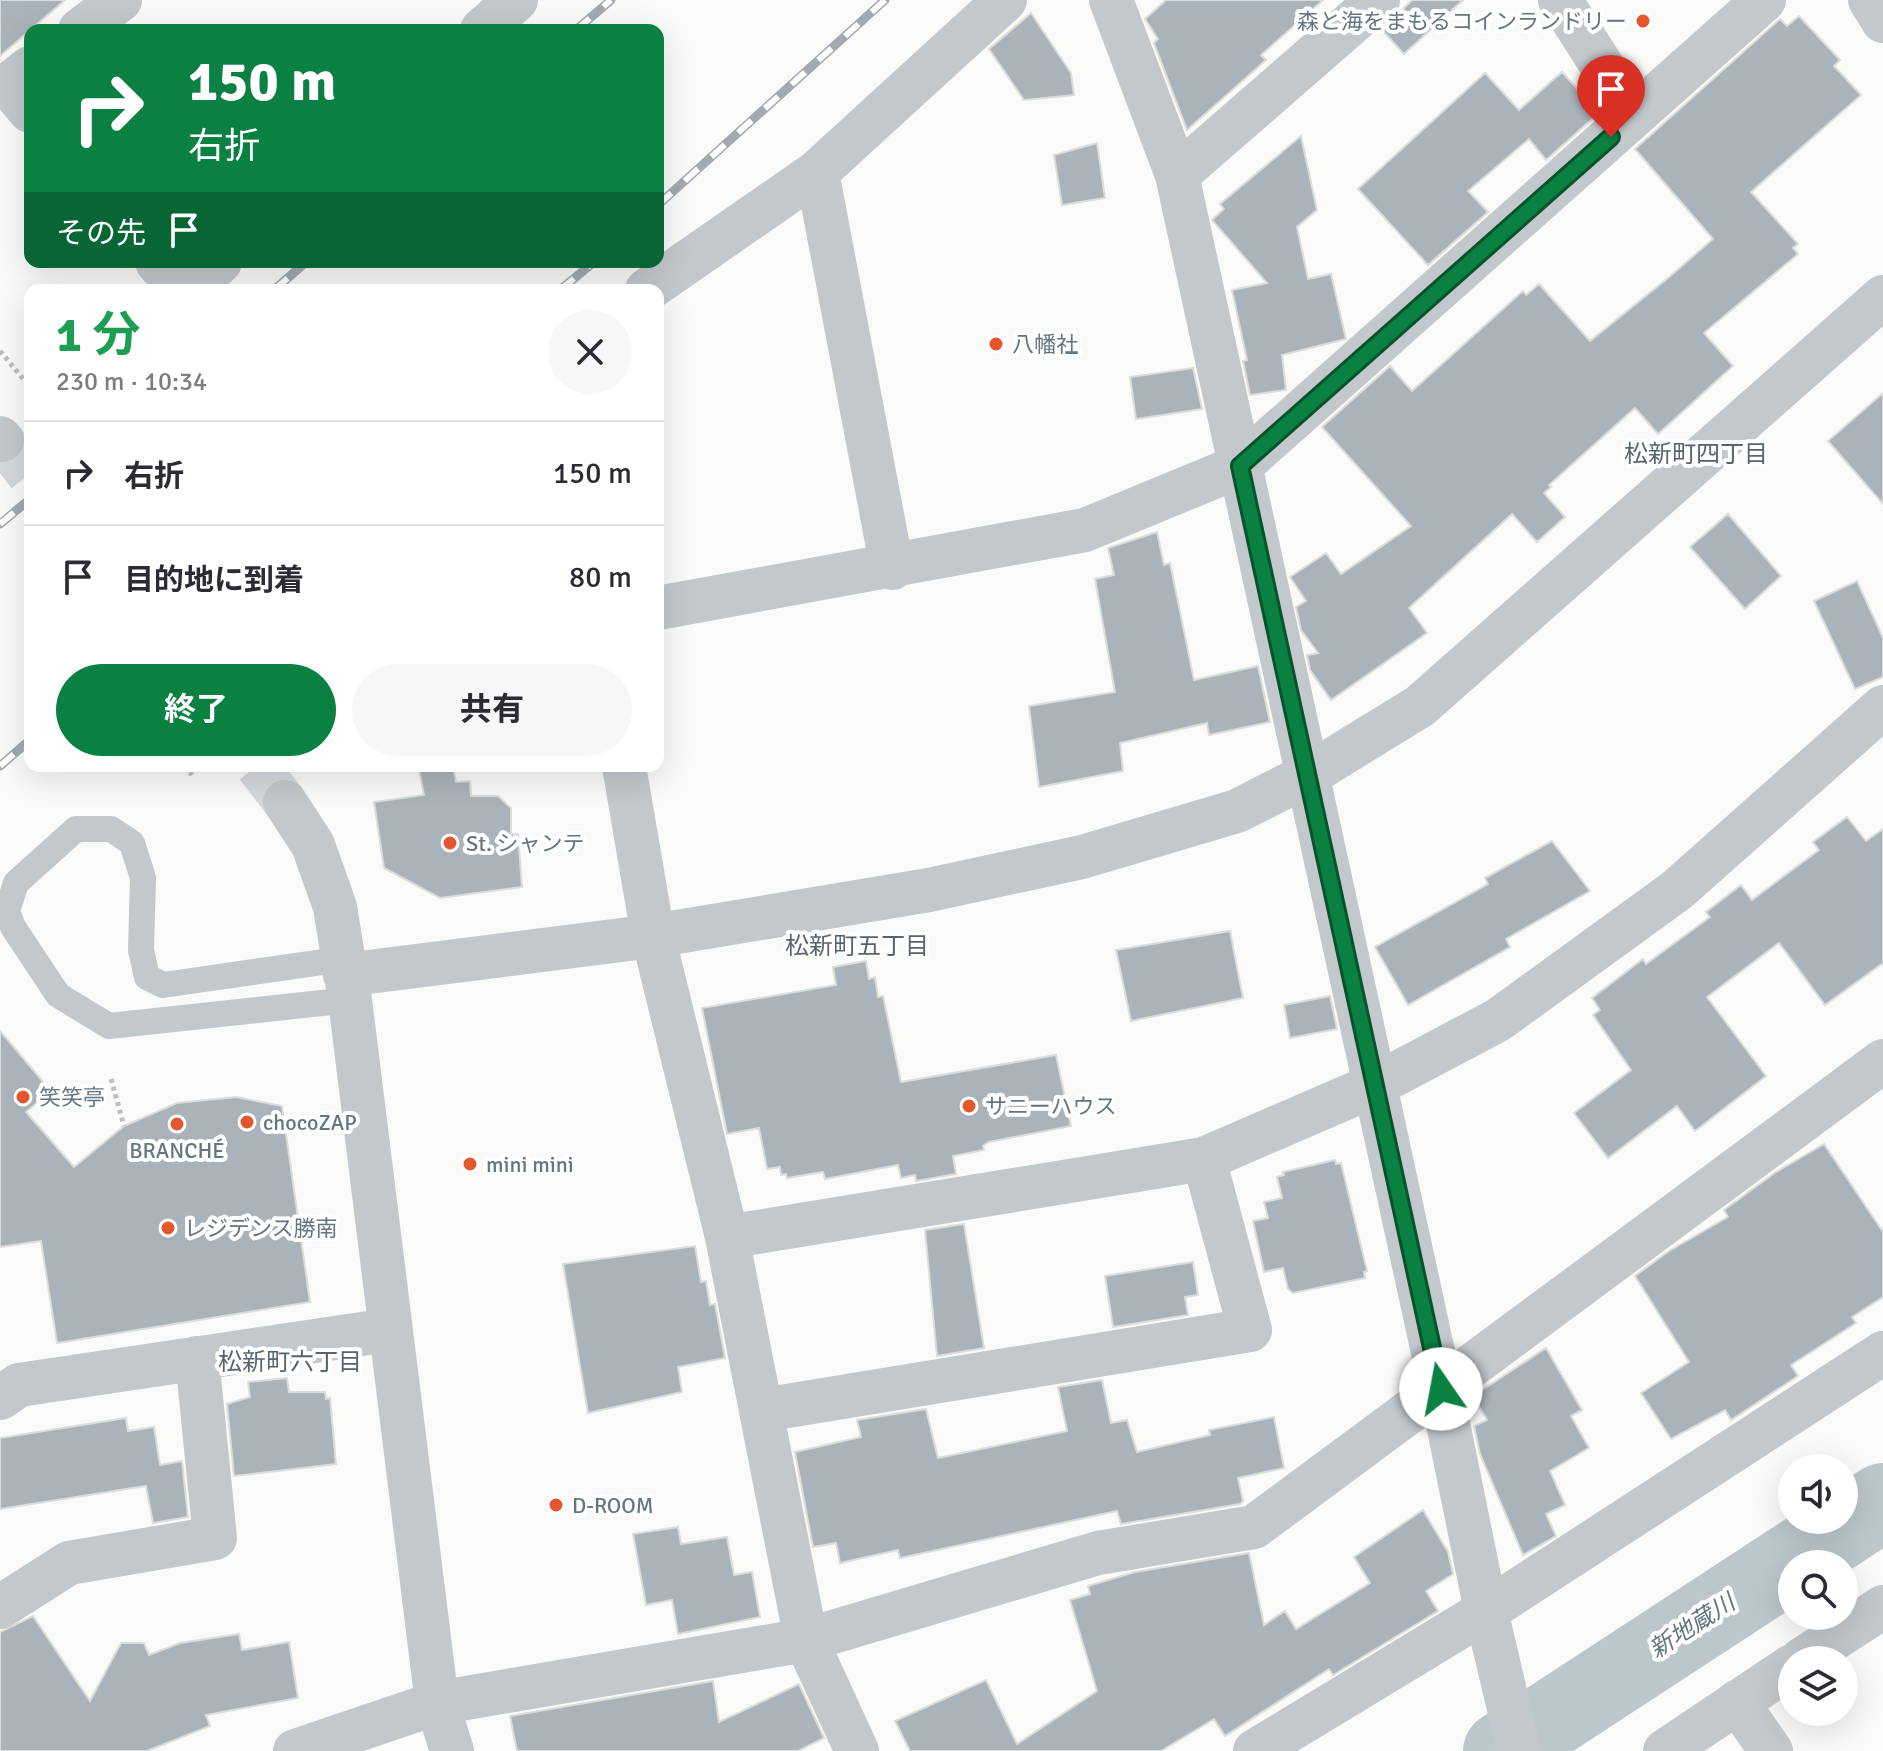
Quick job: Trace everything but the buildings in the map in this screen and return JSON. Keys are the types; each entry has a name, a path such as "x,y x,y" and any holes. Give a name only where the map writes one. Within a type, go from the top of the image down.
{"street":[{"path":"88,24 120,0"},
{"path":"489,24 516,0"},
{"path":"656,284 817,172 1005,0"},
{"path":"1111,0 1177,175 1441,1389 1486,1611 1519,1751"},
{"path":"1177,175 1378,0"},
{"path":"1560,0 1634,116"},
{"path":"664,607 892,568 1085,530 1240,466 1764,0"},
{"path":"1870,0 1883,21"},
{"path":"24,73 8,85 24,104"},
{"path":"817,172 892,568"},
{"path":"162,268 176,284"},
{"path":"195,284 213,268"},
{"path":"346,978 653,936 929,890 1082,857 1237,811 1308,775 1420,706 1883,297"},
{"path":"727,1237 1204,1159 1375,1085 1498,1020 1677,890 1883,707"},
{"path":"625,772 653,936 727,1237 806,1640 857,1751"},
{"path":"285,802 313,845 335,907 437,1703 452,1751"},
{"path":"295,1751 437,1703 806,1640 1098,1553 1254,1527 1883,1061"},
{"path":"763,1410 1250,1330 1204,1159"},
{"path":"6,1382 389,1330"},
{"path":"1255,1751 1486,1611 1883,1353"},
{"path":"0,1607 69,1563 215,1538 197,1358"},
{"path":"1823,1646 1883,1607"},
{"path":"1665,1751 1778,1675"},
{"path":"1737,1702 1771,1751"}],"lane":[{"path":"76,829 111,829 132,843 143,878 141,950 147,977 163,985 346,978 109,1026 58,995 13,927 7,911 16,883 76,829"}],"path":[{"path":"0,351 24,380"},
{"path":"111,1079 124,1126"}],"waterway":[{"name":"新地蔵川","path":"1502,1751 1883,1502"}],"tunnel":[{"path":"2,440 24,468"},
{"path":"262,772 285,802"}],"railway":[{"path":"583,24 611,0"},
{"path":"664,200 885,0"},
{"path":"281,284 299,268"},
{"path":"567,284 587,268"},
{"path":"0,524 24,504"},
{"path":"0,766 24,745"}],"place":[{"name":"森と海をまもるコインランドリー","path":"1643,21"},
{"name":"八幡社","path":"996,344"},
{"name":"St. シャンテ","path":"450,843"},
{"name":"笑笑亭","path":"23,1097"},
{"name":"サニーハウス","path":"969,1106"},
{"name":"chocoZAP","path":"247,1122"},
{"name":"BRANCHÉ","path":"177,1124"},
{"name":"mini mini","path":"470,1164"},
{"name":"レジデンス勝南","path":"168,1228"},
{"name":"D-ROOM","path":"556,1505"}],"district":[{"name":"松新町四丁目","path":"1696,454"},
{"name":"松新町五丁目","path":"857,946"},
{"name":"松新町六丁目","path":"290,1362"}],"route":[{"path":"1441,1389 1240,466 1611,137"}]}
